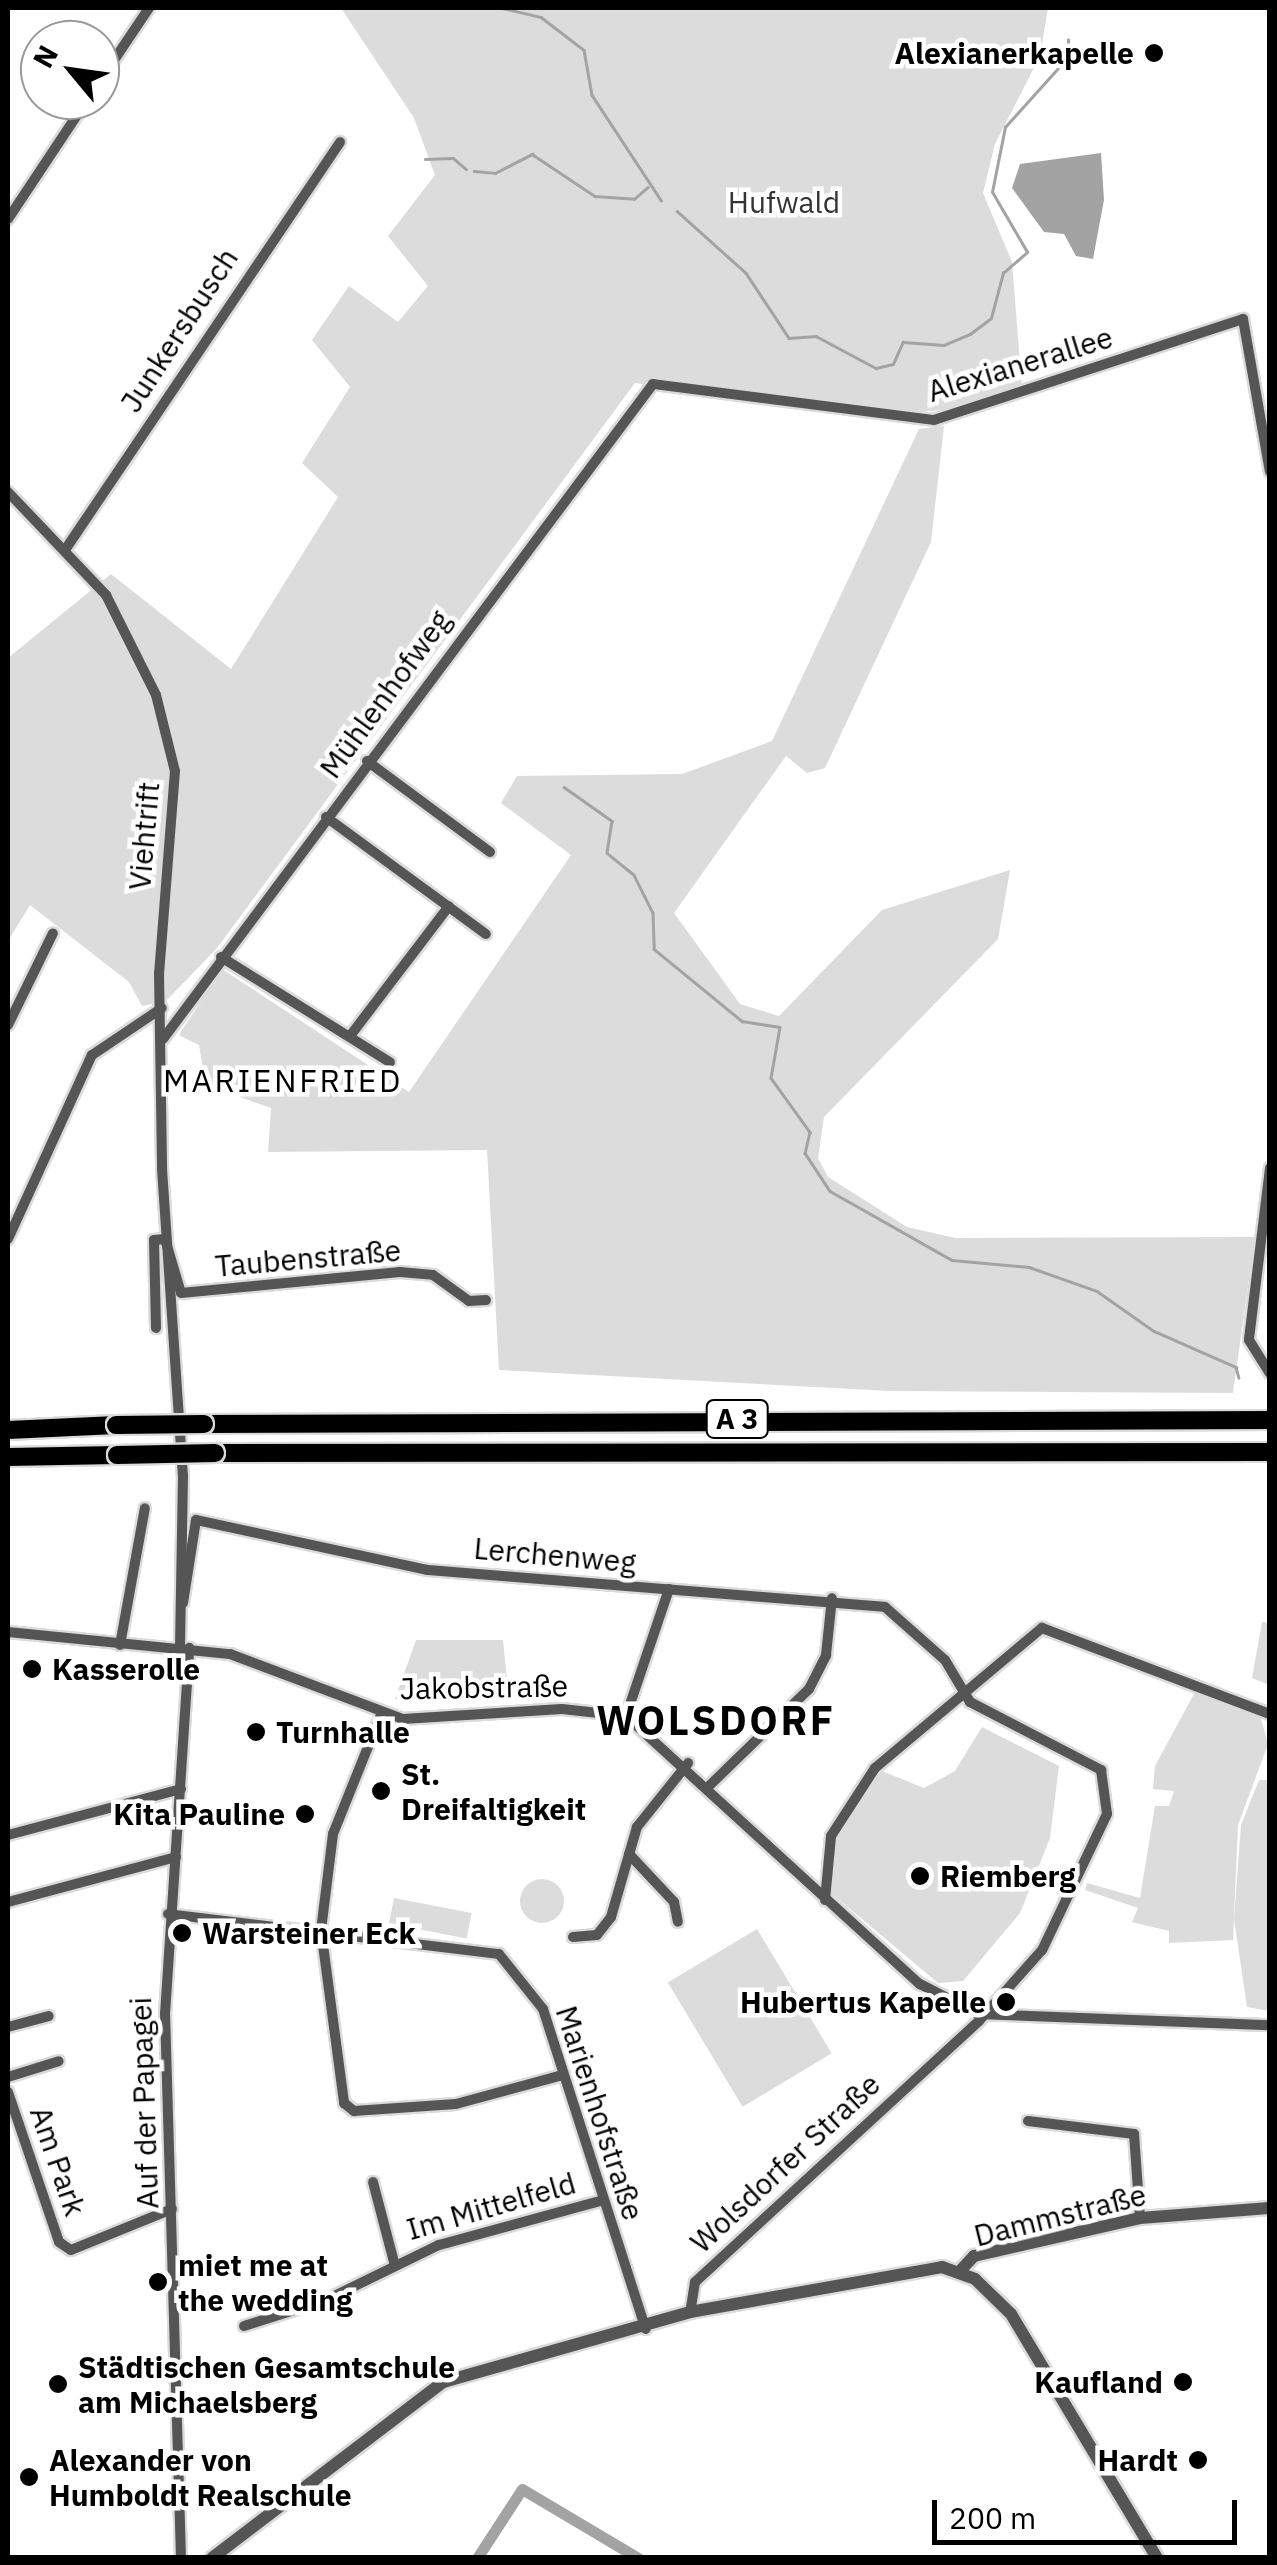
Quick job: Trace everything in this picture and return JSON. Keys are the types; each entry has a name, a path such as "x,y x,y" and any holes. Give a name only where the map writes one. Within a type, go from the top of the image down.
{"highway":[{"name":"A 3","path":"8,1430 204,1424 1270,1420"},
{"name":"A 3","path":"8,1458 215,1453 1270,1452"}],"street":[{"path":"120,51 149,8"},
{"path":"8,218 74,120"},
{"name":"Junkersbusch","path":"65,550 340,142"},
{"name":"Alexianerallee","path":"653,384 934,420 1243,319 1270,472"},
{"name":"Mühlenhofweg","path":"164,1039 367,761 653,384"},
{"name":"Viehtrift","path":"8,492 65,550 132,642 172,749 162,1008 166,1239 183,1475"},
{"path":"367,761 490,852"},
{"path":"326,817 486,934"},
{"path":"350,1036 449,906"},
{"path":"8,1025 52,933"},
{"path":"221,957 390,1062"},
{"path":"8,1239 92,1055 162,1008"},
{"path":"1270,1168 1249,1340 1270,1372"},
{"name":"Viehtrift","path":"156,1328 154,1240 166,1239"},
{"name":"Taubenstraße","path":"166,1239 181,1293 400,1272 433,1275 469,1301 486,1300"},
{"name":"Auf der Papagei","path":"181,2558 168,1914 181,1789 185,1648 183,1475"},
{"path":"120,1645 145,1508"},
{"name":"Lerchenweg","path":"183,1602 196,1520 427,1570 832,1598 885,1606 912,1624 964,1687"},
{"path":"668,1589 626,1716 688,1763 826,1900 920,1984 978,2014 1270,2025"},
{"path":"710,1785 809,1689 826,1654 832,1598"},
{"path":"826,1900 831,1836 875,1768 964,1687 1042,1628 1270,1714"},
{"name":"Jakobstraße","path":"8,1632 230,1654 382,1712 626,1716"},
{"path":"964,1687 984,1710 1092,1761 1110,1796 1082,1880 1042,1950 978,2014"},
{"path":"382,1712 333,1834 321,1930 350,2110 456,2104 563,2075"},
{"path":"573,1937 597,1935 611,1917 637,1826 688,1763"},
{"path":"8,1834 181,1789"},
{"path":"629,1854 674,1902 678,1922"},
{"path":"8,1902 176,1857"},
{"name":"Marienhofstraße","path":"168,1914 500,1954 543,2009 646,2330"},
{"name":"Wolsdorfer Straße","path":"690,2312 695,2282 978,2014"},
{"path":"8,2026 49,2016"},
{"name":"Am Park","path":"8,2077 59,2062"},
{"name":"Am Park","path":"8,2092 59,2242 70,2250 172,2209"},
{"path":"1028,2121 1134,2134 1140,2218"},
{"name":"Im Mittelfeld","path":"373,2182 394,2262"},
{"name":"Im Mittelfeld","path":"244,2326 326,2300 394,2262 603,2200"},
{"name":"Dammstraße","path":"690,2312 922,2268 960,2271 974,2256 1140,2218 1270,2208"},
{"path":"960,2271 1011,2314 1157,2558"},
{"path":"212,2558 443,2382 646,2330 690,2312"}],"green space":[{"name":"Hufwald","path":"341,8 1048,8 1040,56 995,144 983,193 1012,262 1022,388 957,410 878,413 635,383 217,948 166,1001 142,1006 129,982 30,905 8,941 8,658 111,574 231,669 338,497 302,463 350,387 312,340 349,286 398,322 428,286 388,236 435,175 414,118"},
{"path":"944,426 931,542 825,768 807,773 786,756 674,913 740,1004 779,1016 882,910 1010,870 998,939 824,1117 818,1158 828,1177 907,1227 955,1238 1255,1237 1233,1393 890,1391 499,1370 487,1150 268,1152 271,1108 206,1085 199,1045 179,1035 222,969 409,1092 571,855 501,803 517,776 682,774 772,741 919,429"},
{"path":"1262,1622 1269,1623 1269,1685 1252,1678"},
{"path":"416,1640 503,1640 509,1699 395,1699"},
{"path":"1195,1692 1260,1715 1268,1744 1238,1825 1233,1940 1169,1943 1169,1931 1132,1922 1138,1908 1085,1890 1087,1883 1140,1898 1155,1806 1169,1806 1174,1791 1153,1789 1155,1766"},
{"path":"982,1727 1059,1766 1050,1838 1020,1913 963,1981 938,1983 831,1893 837,1838 877,1769 924,1788 955,1771"},
{"path":"1259,1780 1270,1780 1269,2011 1247,2007 1234,1919 1241,1825"},
{"path":"542,1879 558,1885 564,1901 558,1917 542,1923 526,1917 520,1901 526,1885"},
{"path":"394,1898 472,1913 467,1939 389,1924"},
{"path":"757,1929 832,2053 743,2107 668,1983"}],"shaded area":[{"path":"1101,153 1104,200 1093,259 1076,256 1064,234 1044,232 1012,188 1020,164"}],"waterway":[{"path":"502,8 541,17 584,50 592,95 661,200"},
{"path":"677,211 746,273 789,338 816,336 876,368 893,364 903,342 944,345 970,334 991,318 1003,273 1027,252 992,192 1005,127 1068,57 1068,40"},
{"path":"474,171 495,173 532,154 595,196 634,199 648,187"},
{"path":"425,159 453,158 466,169"},
{"path":"564,787 612,821 607,853 634,875 653,913 654,949 742,1021 780,1027 771,1078 810,1132 805,1153 830,1191 952,1260 1029,1267 1097,1291 1154,1331 1236,1367 1239,1378"},
{"path":"477,2558 522,2489 638,2558"}],"place":[{"name":"Alexianerkapelle","path":"1154,53"},
{"name":"Kasserolle","path":"32,1669"},
{"name":"Turnhalle","path":"256,1732"},
{"name":"St. Dreifaltigkeit","path":"381,1791"},
{"name":"Kita Pauline","path":"305,1814"},
{"name":"Riemberg","path":"920,1876"},
{"name":"Warsteiner Eck","path":"182,1933"},
{"name":"Hubertus Kapelle","path":"1006,2002"},
{"name":"miet me at the wedding","path":"158,2282"},
{"name":"Kaufland","path":"1183,2382"},
{"name":"Städtischen Gesamtschule am Michaelsberg","path":"58,2384"},
{"name":"Hardt","path":"1198,2460"},
{"name":"Alexander von Humboldt Realschule","path":"29,2477"}],"district":[{"name":"MARIENFRIED","path":"283,1080"},
{"name":"WOLSDORF","path":"716,1720"}]}
